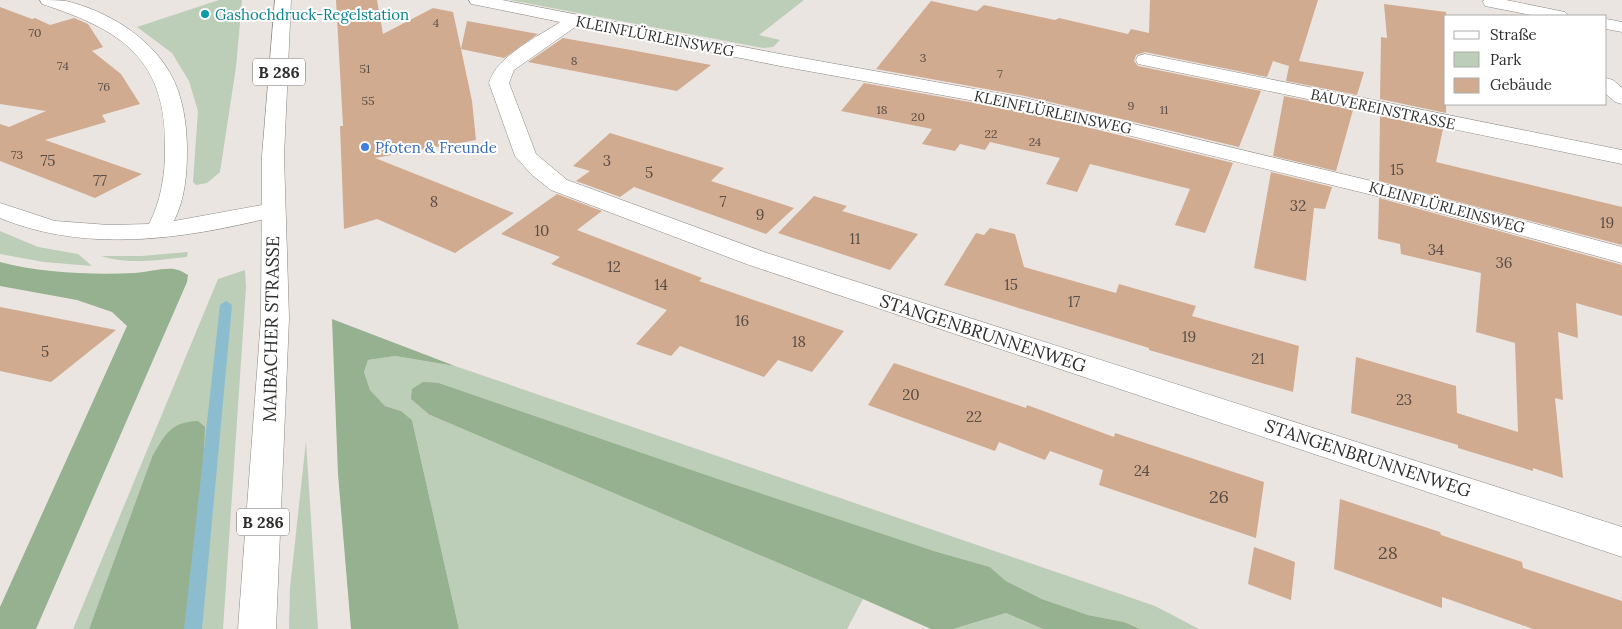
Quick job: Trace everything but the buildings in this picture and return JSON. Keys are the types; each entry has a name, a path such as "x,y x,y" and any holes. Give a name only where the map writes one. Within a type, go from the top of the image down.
{"street":[{"path":"48,0 84,13 119,31 149,58 164,79 172,108 178,149 169,204 158,229"},
{"name":"MAIBACHER STRASSE","path":"257,629 275,318 273,156 284,0"},
{"name":"KLEINFLÜRLEINSWEG","path":"477,0 780,60 934,86 1100,121 1397,194 1622,255"},
{"path":"1487,1 1510,15"},
{"path":"1487,1 1554,15"},
{"name":"STANGENBRUNNENWEG","path":"574,20 507,66 501,74 499,83 526,156 559,185 758,259 1622,542"},
{"path":"1607,24 1622,27"},
{"name":"BAUVEREINSTRASSE","path":"1145,60 1622,158"},
{"path":"1607,85 1622,98"},
{"path":"0,210 53,228 107,232 158,229 214,222 273,210"}],"green space":[{"path":"219,0 242,0 236,67 220,172 207,183 196,185 193,182 198,111 189,81 172,53 137,27"},
{"path":"510,0 804,0 759,35 780,40 773,47 763,48"},
{"path":"0,231 38,247 78,254 92,266 44,262 0,254"},
{"path":"188,252 187,257 144,261 112,259 101,256 141,256"},
{"path":"0,262 32,269 67,272 102,274 174,269 188,275 187,282 36,629 0,629 0,607 127,326 112,312 77,300 0,286"},
{"path":"245,270 246,287 223,629 186,629 202,494 152,457 89,629 73,629 218,279"},
{"path":"332,319 455,366 395,356 368,360 364,372 370,390 385,406 401,411 412,420 459,629 351,629 338,474"},
{"path":"395,356 455,366 1155,606 1199,629 1140,629 1124,622 1088,615 1042,599 1006,581 990,567 934,551 718,479 439,383 430,415 863,599 847,629 459,629 412,420 401,411 385,406 370,390 364,372 368,360"},
{"path":"423,382 439,383 718,479 934,551 990,567 1006,581 1042,599 1088,615 1124,622 1140,629 1043,629 1006,613 953,629 931,629 430,415 411,399 412,389"},
{"path":"198,421 205,427 202,494 186,629 89,629 152,457 169,431 181,424"},
{"path":"306,441 318,629 289,629 290,588"},
{"path":"1006,613 1043,629 953,629"}],"waterway":[{"path":"193,629 226,305"}],"place":[{"name":"Gashochdruck-Regelstation","path":"205,14"},
{"name":"Pfoten & Freunde","path":"365,147"}]}
